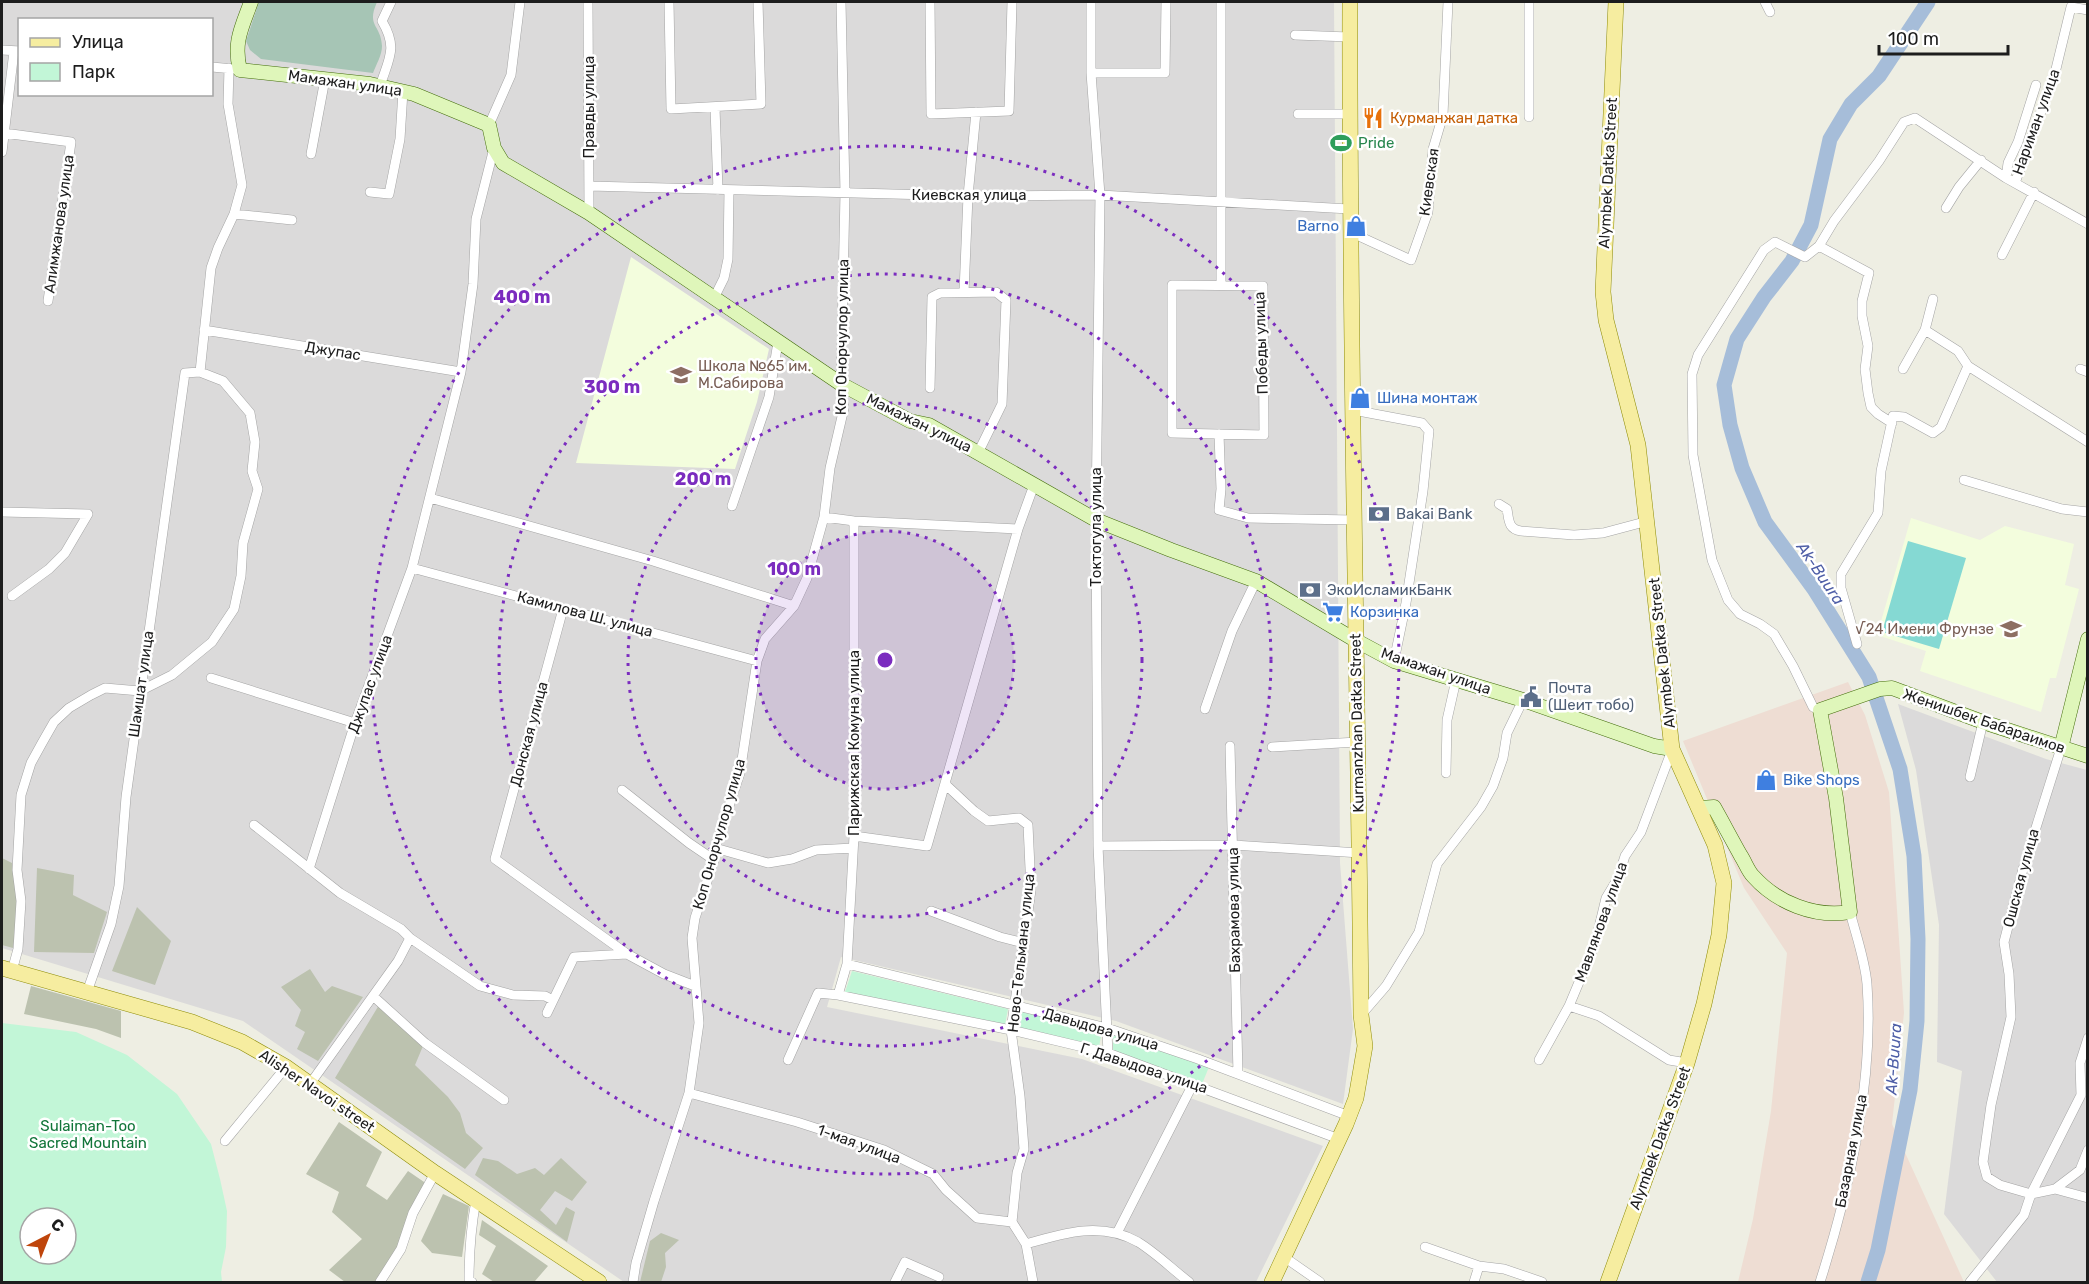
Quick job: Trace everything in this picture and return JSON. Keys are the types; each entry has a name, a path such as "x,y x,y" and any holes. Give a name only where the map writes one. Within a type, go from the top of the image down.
{"main road":[{"name":"Kurmanzhan Datka Street","path":"1272,1282 1349,1116 1356,1098 1365,1046 1362,1015 1355,640 1349,209 1350,2"},
{"name":"Alymbek Datka Street","path":"1608,1282 1687,1063 1704,1004 1719,935 1724,883 1721,866 1700,807 1672,748 1638,445 1606,320 1603,292 1616,2"},
{"name":"Alisher Navoi street","path":"7,969 218,1031 242,1042 286,1067 435,1173 599,1282"}],"street":[{"path":"7,969 18,949 21,901 17,870 21,795 31,763 54,722 69,708 105,688 140,691 172,675 212,642 234,609 241,576 243,543 258,489 252,471 255,442 250,413 223,381 201,372 211,268 234,214 242,185 228,104 238,38 252,2"},
{"path":"380,86 391,53 391,36 382,21 391,2"},
{"path":"494,148 489,125 511,75 520,2"},
{"name":"Правды улица","path":"588,2 589,213"},
{"path":"669,2 671,109 761,104 758,2"},
{"name":"Коп Онорчулор улица","path":"633,1282 636,1263 654,1201 689,1093 699,1023 694,986 692,938 695,918 740,773 757,661 765,639 794,606 807,578 824,517 830,468 844,408 841,384 845,194 841,2"},
{"path":"930,2 931,114 1010,111 1012,2"},
{"name":"Токтогула улица","path":"1091,2 1091,73 1100,195 1095,520 1098,846 1108,1053"},
{"path":"1091,73 1165,73 1166,2"},
{"path":"1221,2 1221,285"},
{"name":"Киевская","path":"1350,232 1411,260 1428,212 1433,149 1443,115 1448,2"},
{"path":"1528,117 1529,2"},
{"path":"1765,2 1770,12"},
{"name":"Нариман улица","path":"2011,180 2055,73 2071,7 2088,10"},
{"path":"1295,35 1350,37"},
{"path":"2,50 17,51 2,152"},
{"path":"213,67 235,69"},
{"name":"Мамажан улица","path":"235,69 380,86 414,93 489,125"},
{"path":"311,154 325,79"},
{"path":"2011,180 2008,163 2018,142 2036,85"},
{"path":"370,192 389,194 400,139 403,91"},
{"path":"715,108 718,190"},
{"path":"964,292 968,196 976,112"},
{"path":"1298,114 1350,114"},
{"path":"1700,807 1714,807 1752,875 1771,891 1787,902 1804,909 1831,914 1850,912 1836,798 1820,710 1813,707 1774,634 1740,614 1728,600 1712,560 1693,455 1692,374 1698,355 1764,250 1775,242 1805,257 1819,246 1904,122 1915,118 2011,180 2088,224"},
{"name":"Алимжанова улица","path":"4,133 71,142 48,302"},
{"name":"Мамажан улица","path":"494,148 503,163 589,213 841,384 910,421 928,425 1095,520 1256,581 1394,661 1523,699 1654,746 1672,748"},
{"name":"Джупас улица","path":"309,869 355,723 412,568 461,372 472,284 476,219 494,148"},
{"path":"1946,208 1959,187 1981,160"},
{"name":"Киевская улица","path":"589,186 845,194 1100,195 1349,209"},
{"path":"714,298 724,278 728,259 729,190"},
{"path":"2002,255 2034,192"},
{"path":"234,214 292,219"},
{"path":"1819,246 1869,273 1862,308 1868,346 1865,369 1868,393 1871,407 1892,423"},
{"name":"Победы улица","path":"1172,285 1221,285 1263,286 1264,435 1172,433 1172,285"},
{"path":"930,388 932,297 940,293 996,292 1006,300 1002,404 978,453"},
{"path":"1903,369 1925,330 1933,299"},
{"name":"Джупас","path":"204,330 461,372"},
{"path":"1925,330 1958,351 1968,366 2088,442"},
{"path":"732,506 769,397 778,342"},
{"path":"1857,644 1841,588 1841,574 1878,513 1881,471 1893,416 1898,416 1933,432 1937,430 1941,427 1968,366"},
{"name":"Шамшат улица","path":"87,992 111,924 119,886 126,797 185,373 201,372"},
{"path":"1353,410 1422,423 1429,431 1407,603 1394,661"},
{"path":"1218,434 1221,489 1219,510 1248,518 1354,520"},
{"path":"1964,480 2062,509 2088,512"},
{"path":"854,836 927,846 1018,529 1034,485"},
{"path":"429,498 653,561 794,606"},
{"path":"1499,504 1507,509 1510,526 1514,530 1521,531 1574,535 1603,533 1648,521"},
{"path":"2,512 88,514 65,554 49,569 12,596"},
{"path":"824,517 854,522 1018,529"},
{"name":"Парижская Комуна улица","path":"838,995 847,964 854,836 854,522"},
{"name":"Камилова Ш. улица","path":"412,568 757,661"},
{"path":"1205,709 1232,631 1256,581"},
{"name":"Донская улица","path":"563,609 495,859 627,954"},
{"name":"Ошская улица","path":"2088,639 2061,748 2026,858 2004,942 2009,974 2011,1017 1991,1105 1983,1162 1988,1177 2000,1185 2031,1194 2055,1189 2080,1170 2088,1150"},
{"path":"211,678 355,723"},
{"path":"1446,773 1446,720 1455,680"},
{"name":"Женишбек Бабараимов","path":"1820,710 1880,689 1892,688 1983,722 2088,756"},
{"path":"1362,1015 1386,986 1419,932 1437,864 1481,807 1493,786 1503,758 1507,733 1523,699"},
{"path":"1970,777 1983,722"},
{"path":"1272,747 1357,742"},
{"name":"Бахрамова улица","path":"1230,746 1238,1074"},
{"name":"Мавлянова улица","path":"1539,1060 1569,1006 1595,944 1606,898 1618,878 1625,856 1641,832 1672,748"},
{"name":"Ново-Тельмана улица","path":"945,784 988,821 1019,818 1028,825 1031,890 1011,1030 1024,1149 1017,1173 1012,1222"},
{"path":"622,790 714,860"},
{"path":"254,825 340,893 401,929 410,938 480,986 513,995 545,996 553,1000"},
{"path":"1098,846 1233,845 1360,853"},
{"path":"715,848 768,863 792,859 816,850 853,848"},
{"path":"931,911 1000,937 1024,943"},
{"name":"Базарная улица","path":"1820,1282 1860,1122 1868,1045 1867,982 1850,912"},
{"path":"310,1084 398,962 410,938"},
{"path":"547,1013 574,957 627,954 664,974 694,986"},
{"name":"Давыдова улица","path":"847,964 1107,1028 1349,1116"},
{"path":"788,1060 818,993 838,995"},
{"name":"Г. Давыдова улица","path":"838,995 1011,1030 1108,1053 1339,1139"},
{"path":"373,996 425,1043 504,1100"},
{"path":"1569,1006 1599,1016 1669,1060 1687,1063"},
{"path":"1970,1282 2024,1215 2031,1194 2081,1095 2088,1038"},
{"path":"225,1141 286,1067"},
{"path":"1117,1233 1193,1084"},
{"name":"1-мая улица","path":"689,1093 797,1122 884,1150 933,1174 946,1190 977,1218 1012,1222"},
{"path":"380,1282 401,1249 413,1213 435,1173"},
{"path":"2055,1189 2088,1198"},
{"path":"471,1282 470,1242 476,1200"},
{"path":"1012,1222 1026,1244 1033,1282"},
{"path":"1026,1244 1062,1234 1095,1230 1117,1233 1139,1243 1189,1282"},
{"path":"1425,1247 1479,1266 1504,1269 1542,1282"},
{"path":"1284,1257 1320,1282"},
{"path":"895,1282 905,1262 939,1277"},
{"path":"1474,1282 1479,1266"}],"shaded area":[{"path":"2,2 1334,2 1340,863 1353,1029 1343,1104 1116,1021 841,957 827,1007 1082,1059 1323,1146 1256,1282 624,1282 243,1021 2,948"},
{"path":"259,2 377,2 373,21 382,46 373,73 261,59 250,50 246,41"},
{"name":"Школа №65 им. М.Сабирова","path":"631,257 769,349 757,402 735,469 576,463"},
{"path":"1911,518 1980,540 2005,526 2074,544 2065,585 2079,589 2056,678 2050,678 2041,712 1920,671 1926,651 1877,635"},
{"path":"1908,541 1966,558 1939,649 1882,632"},
{"path":"1848,682 1865,715 1889,792 1904,1013 1892,1124 1964,1282 1738,1282 1753,1219 1771,1111 1787,953 1744,888 1683,741"},
{"path":"1898,704 2046,759 2087,770 2087,1282 1997,1282 1944,1214 1962,1071 1937,1062 1939,925 1916,770"},
{"path":"2,858 12,863 19,910 13,948 2,945"},
{"path":"37,868 74,875 73,895 107,912 94,953 34,952"},
{"path":"137,907 171,941 155,985 112,971"},
{"path":"310,969 325,992 332,986 363,997 318,1061 297,1049 305,1032 295,1026 301,1010 281,987"},
{"path":"31,986 121,1011 121,1038 96,1029 24,1014"},
{"path":"379,1005 423,1046 415,1065 448,1097 460,1113 466,1133 483,1148 465,1169 335,1078"},
{"path":"339,1122 382,1152 366,1186 387,1200 408,1171 427,1184 398,1248 377,1282 345,1282 329,1270 362,1239 332,1212 339,1192 306,1174"},
{"path":"483,1158 498,1161 517,1174 535,1168 544,1175 561,1158 587,1182 572,1201 555,1191 540,1210 556,1225 566,1207 575,1212 567,1242 475,1175"},
{"path":"443,1194 469,1206 462,1257 432,1253 421,1241"},
{"path":"482,1220 548,1266 536,1282 494,1282 482,1274 496,1246 479,1235"},
{"path":"661,1233 679,1240 665,1253 666,1267 661,1282 640,1282 650,1241"}],"green space":[{"path":"852,971 1008,1009 1005,1025 845,992"},
{"path":"1019,1009 1102,1031 1099,1047 1014,1027"},
{"name":"Sulaiman-Too Sacred Mountain","path":"2,1023 76,1032 127,1055 177,1094 211,1144 220,1179 227,1211 222,1282 2,1282"},
{"path":"1113,1035 1209,1067 1202,1084 1113,1052"}],"waterway":[{"name":"Ak-Buura","path":"1868,1282 1878,1250 1910,1090 1917,1021 1918,939 1914,856 1900,769 1869,677 1814,589 1765,522 1742,468 1730,425 1724,385 1737,339 1764,297 1792,261 1811,225 1830,139 1851,104 1879,76 1928,2"}],"place":[{"name":"Курманжан датка","path":"1373,118"},
{"name":"Pride","path":"1341,143"},
{"name":"Barno","path":"1356,226"},
{"name":"Школа №65 им. М.Сабирова","path":"681,375"},
{"name":"Шина монтаж","path":"1360,398"},
{"name":"Bakai Bank","path":"1379,514"},
{"name":"ЭкоИсламикБанк","path":"1310,590"},
{"name":"Корзинка","path":"1333,612"},
{"name":"√24 Имени Фрунзе","path":"2011,629"},
{"name":"Почта (Шеит тобо)","path":"1531,697"},
{"name":"Bike Shops","path":"1766,780"}]}
